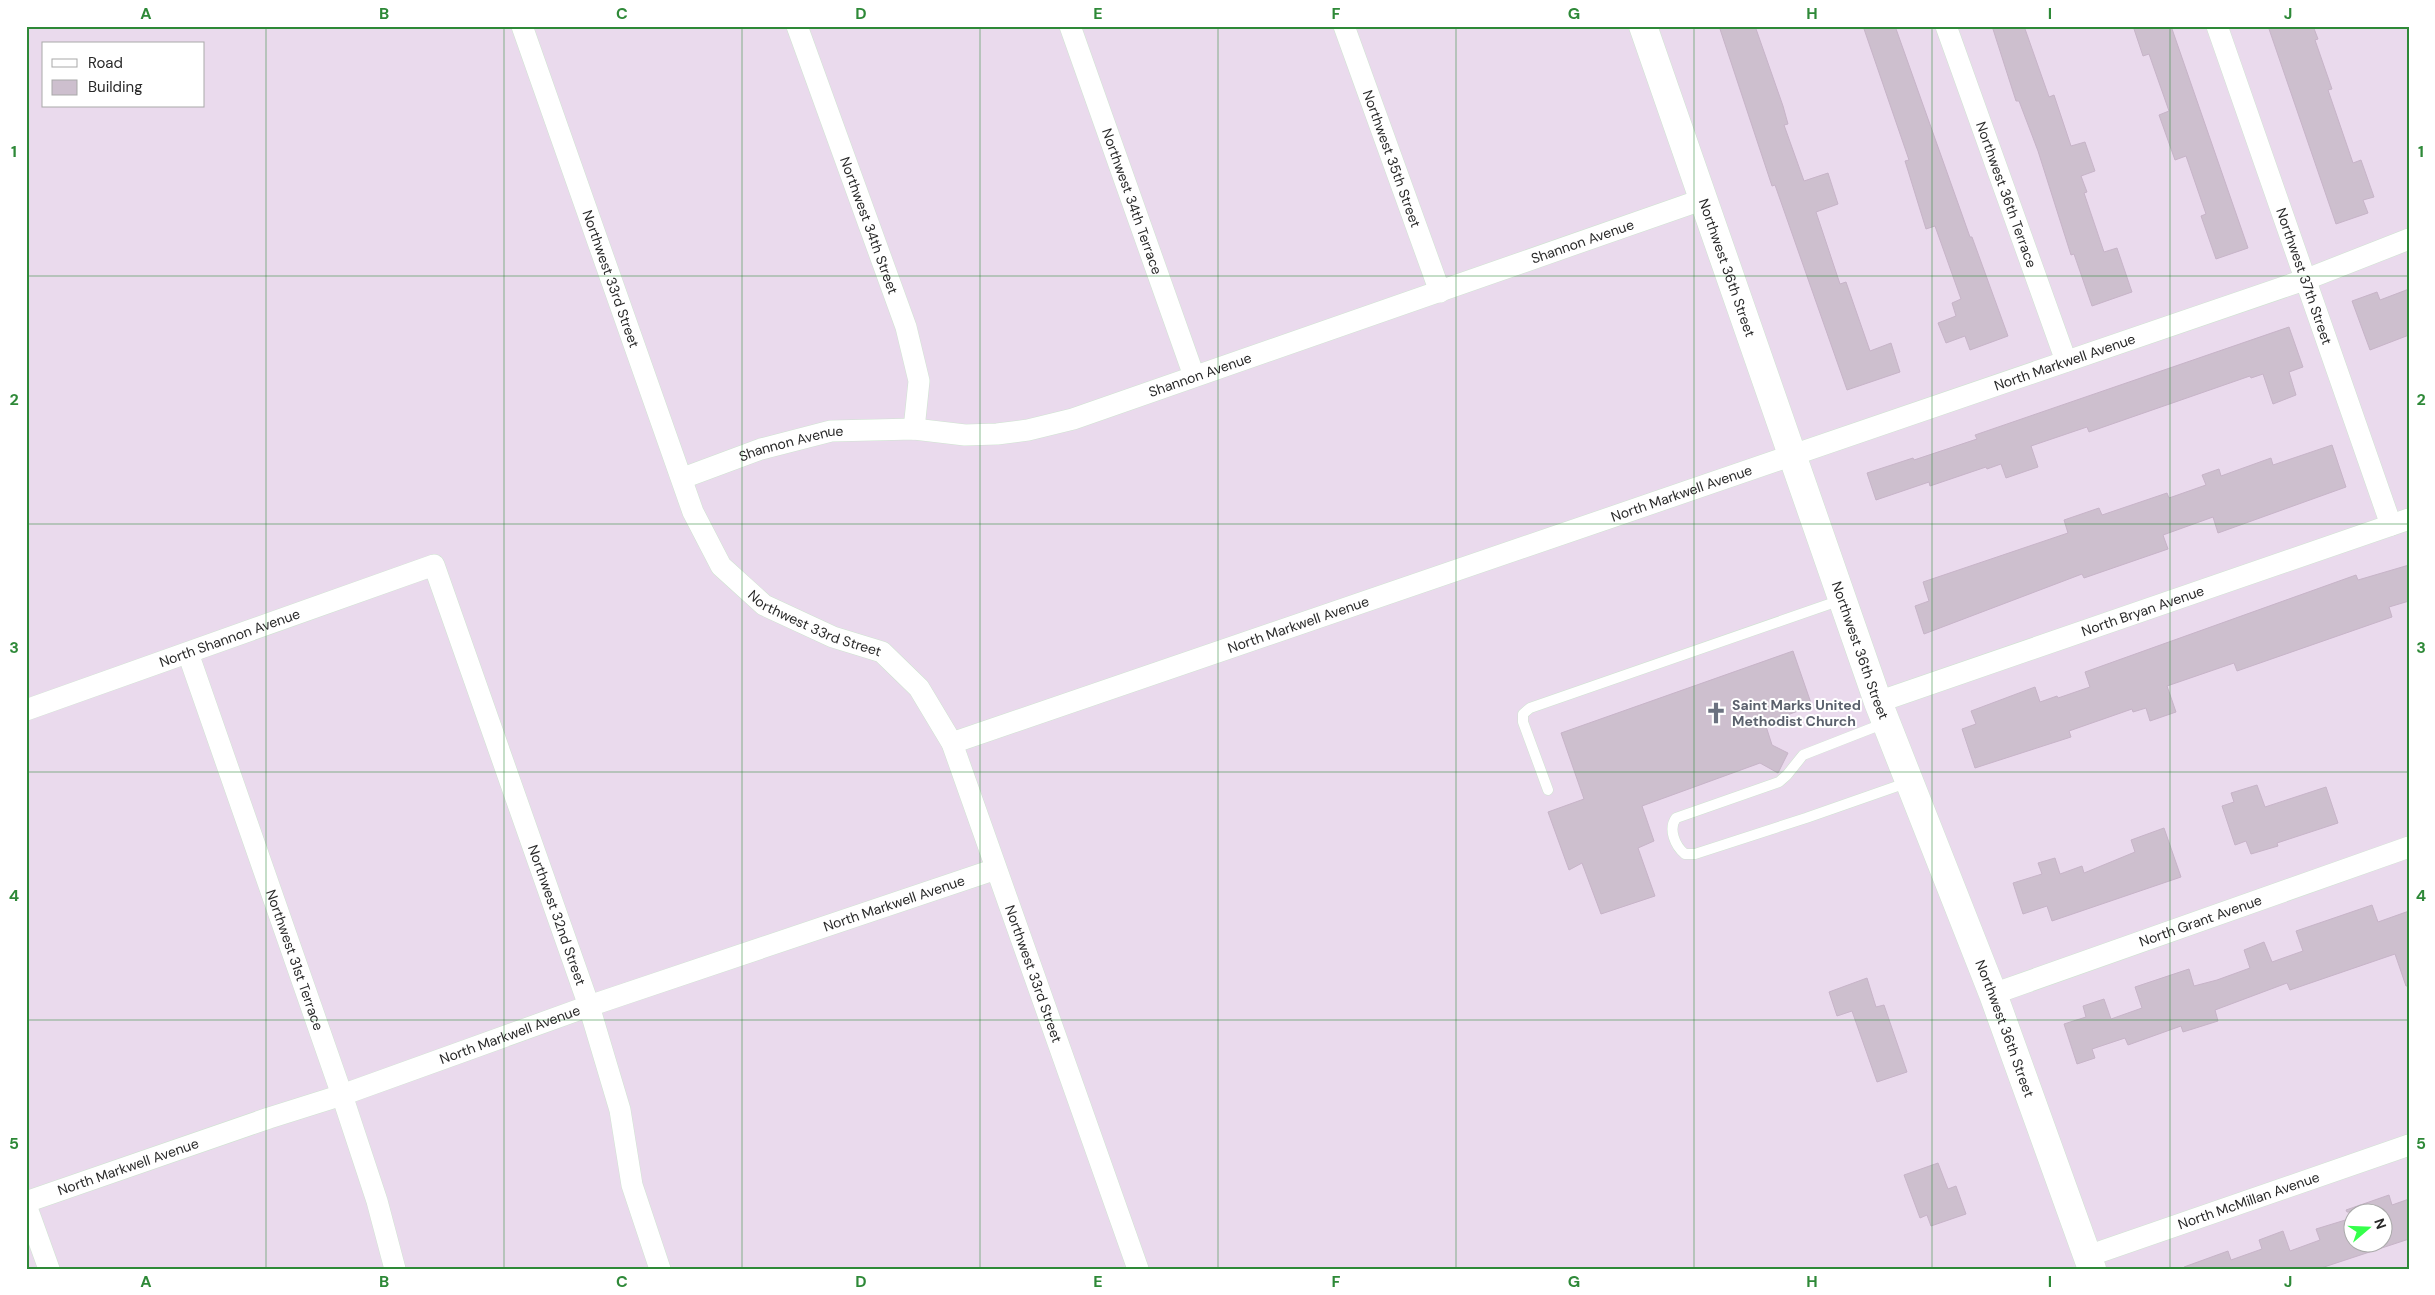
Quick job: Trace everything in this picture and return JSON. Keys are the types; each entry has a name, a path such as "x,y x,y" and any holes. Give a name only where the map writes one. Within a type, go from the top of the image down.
{"street":[{"name":"Northwest 33rd Street","path":"522,26 683,478 693,512 721,566 764,605 833,637 882,652 919,688 952,743 1138,1269"},
{"name":"Northwest 34th Street","path":"797,26 906,327 920,381 914,429"},
{"name":"Northwest 34th Terrace","path":"1070,26 1194,376"},
{"name":"Northwest 35th Street","path":"1344,26 1440,292"},
{"name":"Northwest 36th Street","path":"1644,26 1882,712 1993,994 2090,1262"},
{"name":"Northwest 36th Terrace","path":"1946,26 2066,362"},
{"name":"Northwest 37th Street","path":"2217,26 2307,278 2400,522"},
{"name":"Shannon Avenue","path":"683,478 761,449 831,431 914,429 965,434 997,434 1028,430 1073,419 1704,199"},
{"name":"North Markwell Avenue","path":"952,743 2066,362 2307,278 2409,239"},
{"name":"North Bryan Avenue","path":"1882,712 2400,522"},
{"name":"North Shannon Avenue","path":"26,710 434,565"},
{"name":"Northwest 32nd Street","path":"434,565 590,1006 620,1110 632,1185 660,1269"},
{"name":"Northwest 31st Terrace","path":"188,653 342,1095 377,1201 395,1269"},
{"name":"North Grant Avenue","path":"1993,994 2409,847"},
{"name":"North Markwell Avenue","path":"26,1203 269,1118 342,1095 590,1006 996,869"},
{"name":"North McMillan Avenue","path":"2090,1262 2409,1145"},
{"path":"26,1203 49,1269"}],"lane":[{"path":"1548,790 1523,722 1523,714 1530,708 1842,600"},
{"path":"1882,712 1803,755 1787,776 1779,782 1676,818 1673,826 1675,842 1685,854 1694,854 1909,782"}],"building":[{"path":"1719,26 1755,26 1783,106 1788,124 1784,125 1804,181 1828,173 1838,204 1816,212 1840,284 1846,282 1870,351 1891,343 1900,372 1847,390 1775,185 1772,186"},
{"path":"1863,26 1895,26 1970,237 1972,237 2008,336 1970,350 1965,336 1946,343 1938,323 1956,316 1952,303 1961,299 1935,226 1926,229 1905,161 1909,160"},
{"path":"1992,26 2024,26 2049,97 2054,95 2071,146 2085,142 2095,171 2081,176 2087,192 2084,193 2104,252 2117,248 2132,292 2092,306 2074,254 2071,255 2038,151 2019,101 2016,101"},
{"path":"2133,26 2171,26 2248,248 2216,259 2201,216 2206,214 2186,156 2175,160 2159,115 2169,111 2149,54 2143,56"},
{"path":"2268,26 2313,26 2318,39 2315,40 2332,89 2328,90 2353,163 2361,160 2374,197 2363,200 2368,213 2336,224"},
{"path":"2409,289 2409,335 2370,350 2352,301 2377,292 2380,300"},
{"path":"2289,327 2303,367 2289,372 2296,395 2273,404 2263,374 2251,378 2250,376 2089,432 2087,427 2031,446 2038,467 2006,478 2001,464 1987,469 1986,467 1930,486 1929,482 1876,500 1867,473 1977,439 1975,435"},
{"path":"2332,445 2346,487 2218,533 2213,517 2163,535 2168,549 2084,578 2082,574 1924,634 1915,606 1929,601 1923,582 2068,533 2064,520 2099,508 2102,515 2167,493 2169,498 2206,485 2202,475 2219,469 2221,476 2271,458 2273,465"},
{"path":"2409,565 2409,601 2389,607 2392,617 2237,671 2234,663 2167,686 2176,712 2150,721 2146,708 2133,712 2132,709 2069,731 2071,737 1975,768 1962,729 1976,724 1971,711 2035,687 2040,702 2057,696 2058,698 2090,687 2085,672 2356,575 2358,580"},
{"path":"1793,651 1812,706 1765,723 1772,745 1788,753 1778,773 1760,763 1642,806 1654,841 1638,848 1655,896 1601,914 1582,863 1569,870 1548,812 1584,799 1561,733"},
{"path":"2257,785 2265,807 2326,787 2338,823 2277,843 2278,846 2251,854 2246,841 2235,845 2222,806 2234,802 2231,793"},
{"path":"2164,828 2181,877 2052,921 2047,906 2023,914 2013,883 2042,874 2038,863 2055,858 2060,874 2082,866 2084,873 2135,852 2131,840"},
{"path":"2372,905 2378,922 2409,911 2409,986 2406,986 2395,954 2290,990 2287,983 2215,1010 2218,1021 2183,1032 2181,1026 2128,1045 2125,1038 2092,1049 2095,1058 2077,1064 2064,1024 2086,1017 2083,1006 2104,999 2111,1019 2142,1008 2135,987 2189,969 2194,986 2217,980 2250,968 2244,950 2264,942 2272,962 2303,951 2296,931"},
{"path":"1867,978 1876,1007 1884,1005 1907,1072 1877,1082 1852,1011 1837,1016 1829,992"},
{"path":"1938,1163 1948,1189 1956,1186 1966,1214 1931,1226 1927,1215 1920,1218 1904,1175"},
{"path":"2389,1195 2391,1202 2369,1202"},
{"path":"2409,1199 2409,1239 2392,1245 2392,1205"},
{"path":"2342,1221 2342,1252 2370,1252 2318,1269 2185,1269 2184,1267 2228,1251 2231,1260 2262,1249 2259,1240 2283,1231 2290,1251 2320,1240 2316,1229"}],"place":[{"name":"Saint Marks United Methodist Church","path":"1716,713"}]}
